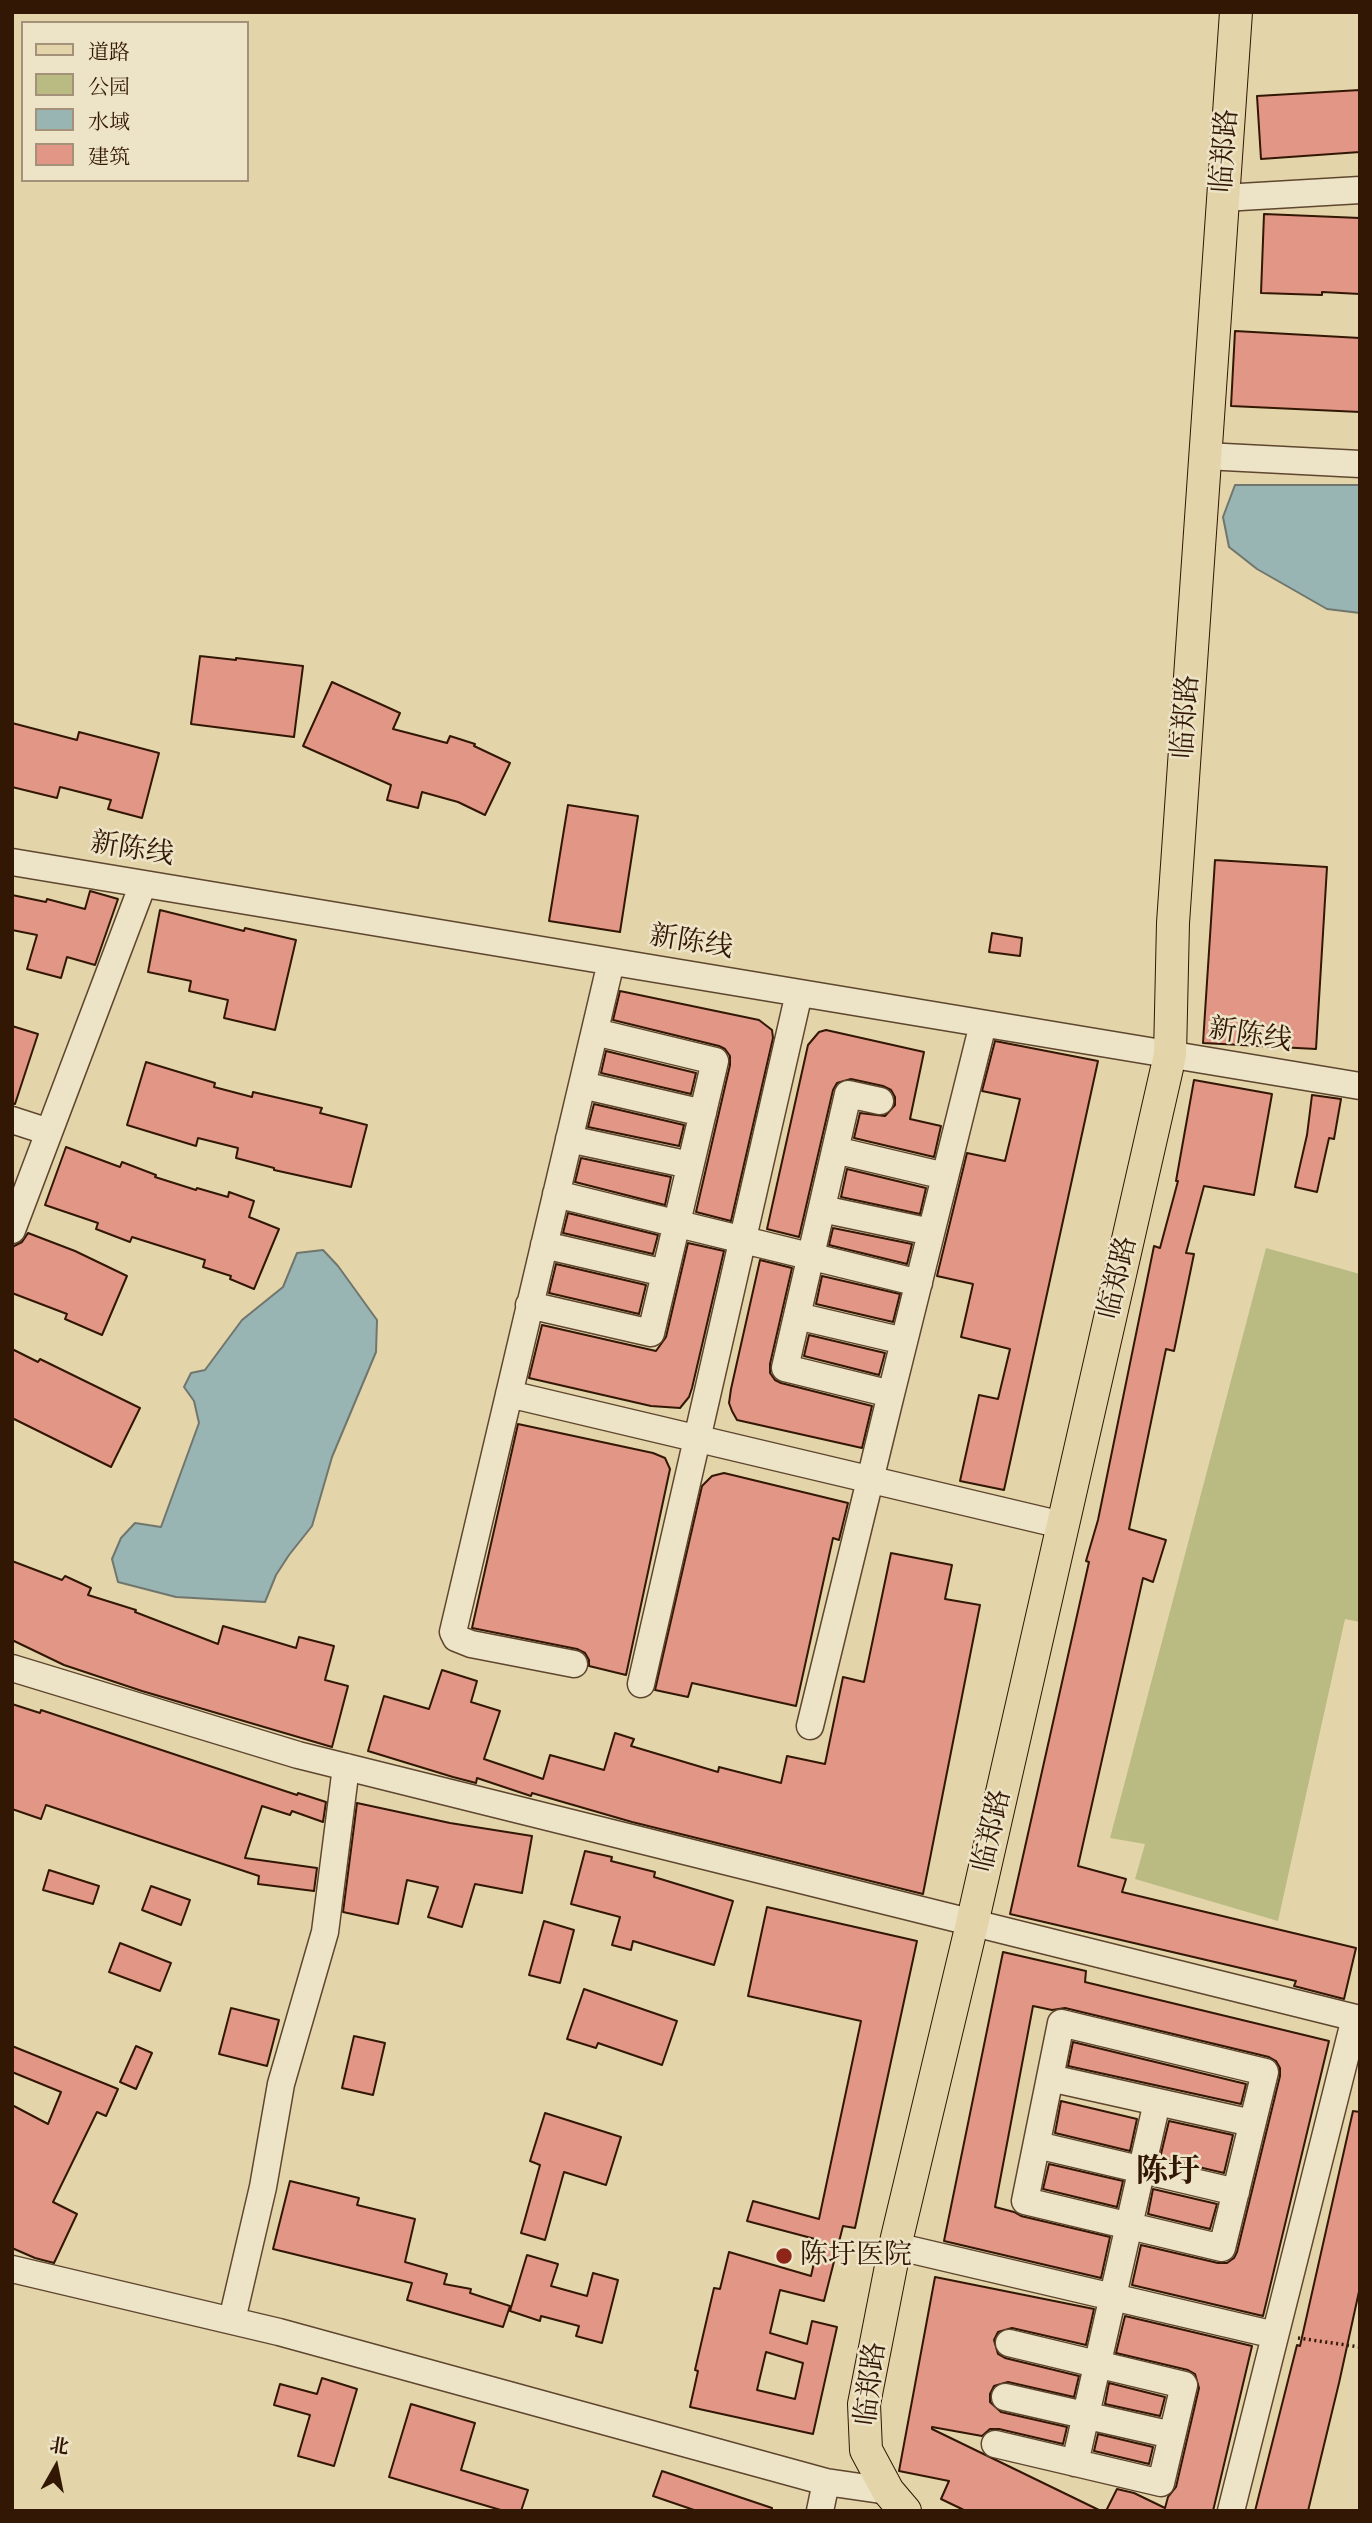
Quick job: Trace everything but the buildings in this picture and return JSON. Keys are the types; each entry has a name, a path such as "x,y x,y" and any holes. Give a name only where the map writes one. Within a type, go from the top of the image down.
{"main road":[{"name":"临郑路","path":"896,2501 866,2450 864,2404 895,2246 972,1924 1170,1055 1173,923 1236,12"}],"street":[{"path":"1223,198 1360,190"},
{"path":"1205,456 1360,464"},
{"name":"新陈线","path":"12,862 1360,1086"},
{"path":"15,1217 143,884"},
{"path":"574,1664 471,1644 456,1638 453,1632 611,962"},
{"path":"641,1684 799,993"},
{"path":"810,1726 983,1024"},
{"path":"530,1305 651,1333 677,1224 715,1061 594,1032"},
{"path":"582,1085 703,1113"},
{"path":"880,1101 848,1094 785,1368 891,1394"},
{"path":"12,1120 49,1132"},
{"path":"569,1139 690,1165"},
{"path":"835,1150 945,1176"},
{"path":"556,1194 919,1283"},
{"path":"822,1209 931,1233"},
{"path":"544,1245 665,1273"},
{"path":"797,1316 904,1341"},
{"path":"509,1394 1062,1525"},
{"path":"12,1668 298,1755 1357,2019 1231,2511"},
{"path":"232,2320 263,2187 281,2084 325,1932 346,1767"},
{"path":"1061,2023 1265,2071 1222,2248 1025,2201 1050,2078 1061,2023"},
{"path":"1050,2078 1252,2123"},
{"path":"1075,2463 1157,2102"},
{"path":"1037,2145 1236,2192"},
{"path":"895,2246 1275,2335"},
{"path":"12,2269 232,2320 896,2501"},
{"path":"995,2444 1161,2483 1184,2385 1009,2343"},
{"path":"1005,2397 1172,2435"},
{"path":"820,2511 826,2482"}],"path":[{"path":"1275,2335 1360,2347"}],"green space":[{"path":"1266,1248 1360,1274 1360,1622 1345,1619 1278,1921 1135,1879 1145,1844 1110,1838"}],"water":[{"path":"1235,485 1360,485 1360,613 1327,609 1257,569 1229,547 1223,517"},
{"path":"323,1250 338,1266 377,1320 376,1352 332,1457 312,1526 276,1575 265,1602 176,1597 118,1582 112,1559 121,1538 135,1523 161,1527 199,1423 194,1401 184,1387 191,1373 205,1370 242,1320 283,1287 297,1253"}],"place":[{"name":"陈圩医院","path":"784,2256"}],"district":[{"name":"陈圩","path":"1168,2173"}]}
